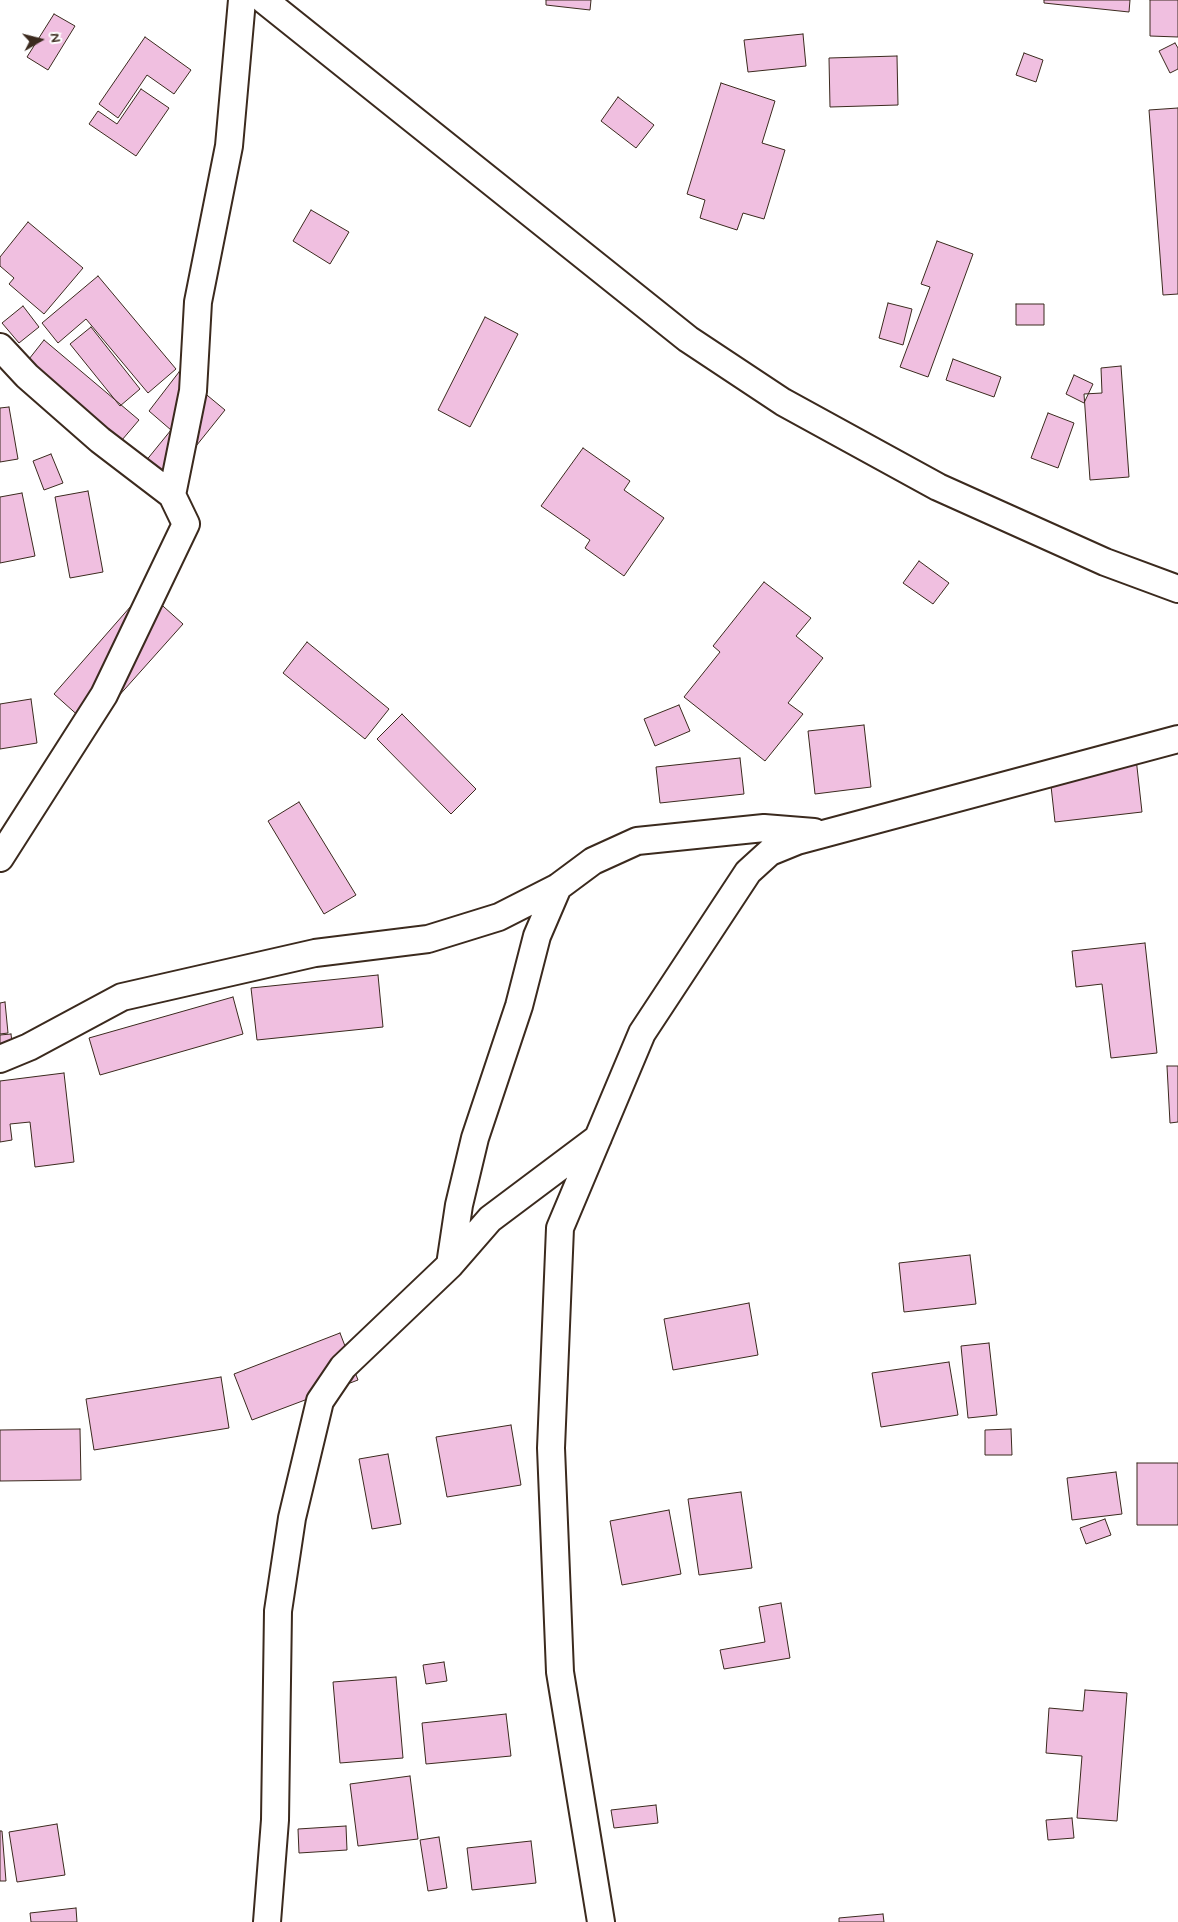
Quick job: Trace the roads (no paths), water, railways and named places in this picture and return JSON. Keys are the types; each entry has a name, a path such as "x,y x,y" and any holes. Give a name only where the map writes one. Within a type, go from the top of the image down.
{"street":[{"path":"172,495 193,391 198,302 229,146 242,0"},
{"path":"264,0 688,339 783,402 938,487 1105,562 1178,589"},
{"path":"0,347 28,376 100,440 172,495 186,524 104,695 0,858"},
{"path":"601,1922 560,1672 551,1448 560,1228 642,1033 748,872 770,852 797,841 1178,739"},
{"path":"0,1059 29,1047 122,997 315,954 428,939 499,917 558,887 593,862 637,842 764,828 827,833"},
{"path":"450,1265 459,1205 475,1138 519,1006 537,936 558,887"},
{"path":"267,1922 275,1820 278,1611 292,1518 320,1401 343,1367 450,1265 490,1219 598,1137"}]}
